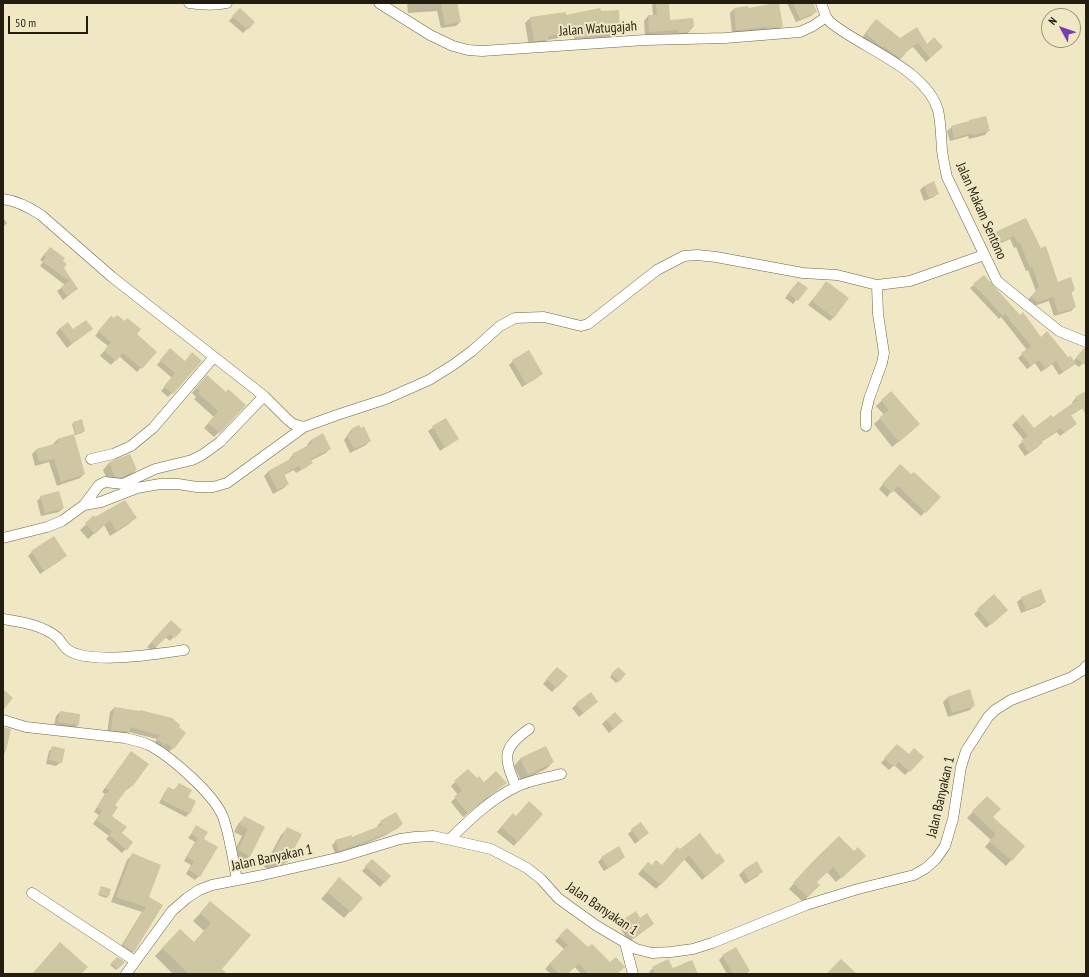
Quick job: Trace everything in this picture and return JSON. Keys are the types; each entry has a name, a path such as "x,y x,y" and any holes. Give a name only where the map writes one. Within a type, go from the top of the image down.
{"street":[{"path":"189,3 201,5 218,5 227,3"},
{"name":"Jalan Watugajah","path":"380,3 430,35 453,46 475,50 645,40 725,38 800,32 813,26 826,17"},
{"path":"821,3 826,17"},
{"name":"Jalan Makam Sentono","path":"826,17 835,26 902,68 915,79 933,100 938,110 943,157 947,177 997,281 1059,331 1086,342"},
{"path":"3,199 19,202 41,215 112,277 264,396 293,424 304,427"},
{"path":"84,505 101,502 137,488 160,484 213,487 227,483 304,427 337,414 386,399 429,380 453,365 500,326 515,318 544,317 581,326 588,324 657,270 684,256 697,254 803,273 837,275 877,285 910,281 984,255"},
{"path":"866,426 866,412 869,399 884,353 878,314 877,285"},
{"path":"91,459 113,454 131,446 153,428 214,357"},
{"path":"3,538 30,532 62,521 84,505 99,485 105,482 123,484 156,469 192,460 202,455 220,442 264,396"},
{"path":"3,619 30,624 45,629 58,638 68,650 82,656 117,658 153,655 184,650"},
{"name":"Jalan Banyakan 1","path":"126,974 172,911 186,898 199,890 212,885 341,856 400,839 433,836 491,848 541,879 558,898 573,909 636,949 652,953 671,952 693,949 712,943 806,905 858,889 914,875 920,872 936,859 945,846 953,820 961,767 966,751 988,716 1011,700 1070,678 1083,670 1086,666"},
{"path":"3,720 26,727 125,738 140,741 152,747 200,785 223,816 236,880"},
{"path":"516,787 506,758 510,747 517,737 529,729"},
{"path":"450,839 500,796 516,787 561,774"},
{"path":"32,893 135,962"},
{"path":"625,943 633,974"}],"building":[{"path":"441,3 457,3 461,22 445,25"},
{"path":"656,3 669,3 670,20 693,18 694,27 690,27 690,32 678,33 678,30 649,32 648,15 657,15"},
{"path":"779,3 783,27 736,30 734,8 748,6 749,8"},
{"path":"793,3 813,3 817,12 800,19"},
{"path":"240,8 255,22 248,30 232,16"},
{"path":"600,8 601,11 619,10 620,32 580,38 579,30 548,36 549,40 534,41 530,17 566,12 566,15"},
{"path":"876,19 900,38 917,27 927,44 934,37 943,47 930,58 918,43 910,48 901,59 883,46 882,47 865,33"},
{"path":"986,116 990,131 973,135 972,133 954,138 951,126"},
{"path":"934,181 939,194 929,198 924,186"},
{"path":"1026,218 1041,248 1046,246 1058,282 1071,277 1075,290 1071,291 1076,307 1058,313 1053,297 1038,302 1031,297 1039,286 1032,267 1030,268 1020,243 1018,244 1014,236 996,244 991,234"},
{"path":"50,247 65,258 63,261 67,264 64,268 78,289 67,296 61,287 69,281 43,262 46,257 44,255"},
{"path":"984,275 1020,315 1023,312 1041,337 1047,331 1068,357 1071,356 1076,364 1063,372 1056,361 1046,369 1039,360 1031,366 1021,353 1031,346 1005,314 1003,316 973,284"},
{"path":"798,281 808,288 798,301 789,294"},
{"path":"826,281 849,298 834,318 812,301"},
{"path":"117,315 125,321 127,318 141,329 137,334 157,352 142,369 123,353 116,361 104,351 111,342 98,331 111,316 114,318"},
{"path":"86,320 93,329 72,344 60,328 68,322 73,329"},
{"path":"170,348 185,361 192,352 202,361 173,394 164,386 175,373 160,360"},
{"path":"1084,348 1086,348 1086,366 1076,358"},
{"path":"529,350 543,374 526,384 512,360"},
{"path":"207,375 226,392 228,389 246,405 220,433 208,423 218,411 198,393 200,391 196,388"},
{"path":"891,391 920,424 899,442 879,418 889,410 881,400"},
{"path":"1086,391 1086,415 1082,408 1071,415 1077,424 1064,433 1061,428 1042,441 1043,443 1029,453 1021,441 1028,436 1016,421 1023,414 1034,428 1051,415 1053,417 1077,400 1075,397"},
{"path":"446,418 459,439 445,448 432,426"},
{"path":"82,419 85,431 76,434 73,422"},
{"path":"359,425 361,428 364,426 371,441 354,449 347,435 352,432 351,429"},
{"path":"323,433 331,449 310,459 313,463 301,470 299,466 284,474 289,484 277,490 268,471 294,457 292,454 312,443 311,440"},
{"path":"74,434 85,474 61,482 54,459 39,462 36,449 58,443 57,439"},
{"path":"130,454 137,470 122,477 115,477 109,462"},
{"path":"900,464 911,474 914,472 941,497 926,513 898,486 892,493 882,484"},
{"path":"59,491 64,508 45,513 40,496"},
{"path":"125,500 137,518 116,531 110,520 95,534 85,523 94,515 95,517"},
{"path":"54,536 67,556 44,571 31,551"},
{"path":"1041,589 1046,602 1026,610 1021,597"},
{"path":"994,594 1008,610 991,625 977,609"},
{"path":"171,620 182,630 175,638 170,634 156,647 151,642"},
{"path":"557,667 568,676 557,688 546,679"},
{"path":"618,667 626,674 619,682 611,674"},
{"path":"3,689 13,698 3,710"},
{"path":"970,689 975,706 952,713 947,697"},
{"path":"591,692 598,702 583,713 576,703"},
{"path":"114,707 140,710 172,718 186,733 174,749 166,743 164,745 157,739 160,735 130,727 130,732 111,730"},
{"path":"60,711 80,714 79,725 58,722"},
{"path":"615,712 623,721 614,729 606,720"},
{"path":"3,727 11,729 6,751 3,750"},
{"path":"897,744 909,754 914,748 924,757 910,772 899,762 894,767 884,758"},
{"path":"52,746 65,749 62,763 49,760"},
{"path":"546,746 554,762 528,775 520,758"},
{"path":"131,751 149,764 132,787 130,785 115,805 118,807 112,816 127,827 122,833 133,842 127,850 109,835 112,831 96,820 102,811 97,807 109,790 105,788"},
{"path":"468,769 477,778 479,776 484,782 496,771 507,783 468,813 454,797 462,790 454,781"},
{"path":"179,783 192,790 188,797 196,801 190,814 162,800 168,787 175,790"},
{"path":"987,796 1001,809 993,817 1025,846 1012,861 989,841 996,834 972,811"},
{"path":"529,801 543,814 518,842 501,827 513,813 516,816"},
{"path":"396,812 403,824 389,832 339,851 335,840 352,835 352,837 382,825 380,821"},
{"path":"244,816 265,827 250,857 238,849 248,829 240,825"},
{"path":"641,822 649,833 639,840 631,829"},
{"path":"196,825 208,832 204,839 218,847 200,877 189,870 194,861 187,857 198,838 191,834"},
{"path":"287,827 302,834 287,863 279,865 270,860"},
{"path":"700,833 717,855 719,853 725,861 706,877 689,855 661,885 642,869 648,862 652,865 656,860 662,865 677,847 680,849"},
{"path":"839,836 854,851 858,847 866,856 842,878 833,867 817,882 820,885 808,897 793,883"},
{"path":"619,846 625,857 608,868 601,857"},
{"path":"132,853 161,865 149,897 163,905 134,952 123,945 146,907 116,897"},
{"path":"372,859 391,876 385,883 365,866"},
{"path":"757,861 763,872 749,880 743,870"},
{"path":"339,877 363,898 351,912 327,892"},
{"path":"101,886 111,889 109,897 99,894"},
{"path":"210,901 251,935 222,969 227,974 189,974 162,948 180,929 194,942 211,923 200,913"},
{"path":"636,911 640,918 647,913 654,924 633,938 621,921"},
{"path":"567,928 588,947 592,944 610,962 616,957 625,967 617,974 588,974 579,963 568,974 559,974 549,964 568,945 559,936"},
{"path":"60,942 88,967 81,974 32,974"},
{"path":"736,947 750,971 745,974 733,974 722,955"},
{"path":"117,957 125,962 118,969 111,963"},
{"path":"668,959 673,968 692,960 698,974 656,974 652,967"},
{"path":"841,959 857,974 826,974"}]}
